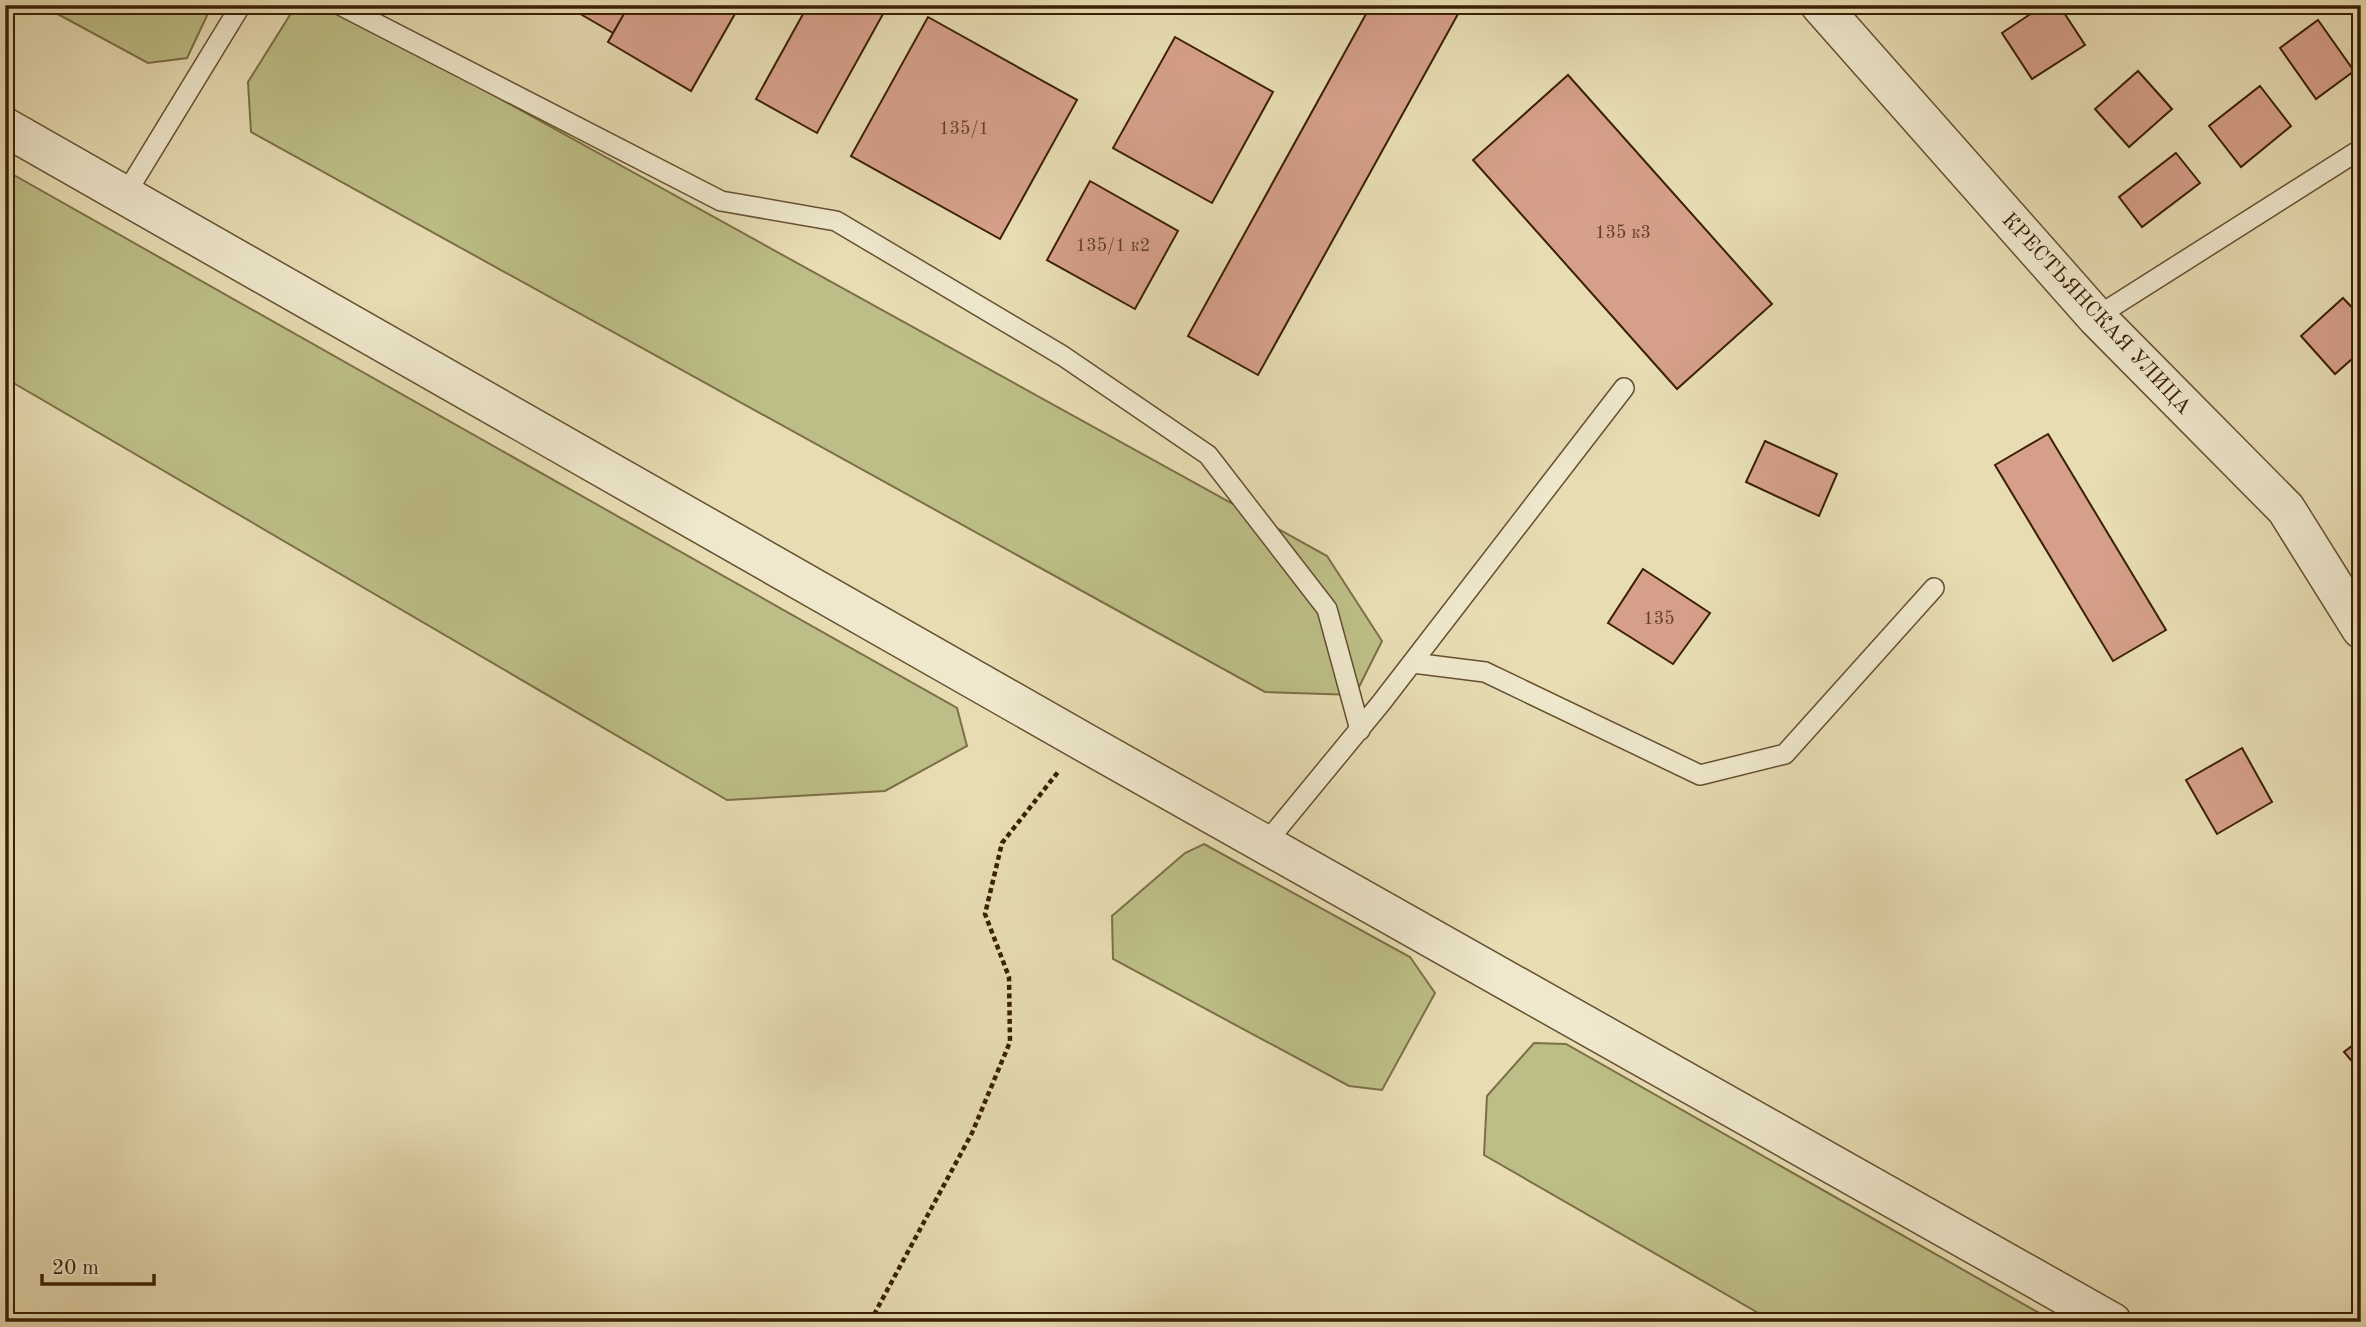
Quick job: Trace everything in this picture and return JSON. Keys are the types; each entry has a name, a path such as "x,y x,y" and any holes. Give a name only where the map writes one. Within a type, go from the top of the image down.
{"street":[{"name":"КРЕСТЬЯНСКАЯ УЛИЦА","path":"1820,5 2096,317 2286,509 2361,629"},
{"path":"5,127 1082,741 2112,1322"}],"lane":[{"path":"125,195 241,5"},
{"path":"341,5 721,201 836,221 1063,356 1208,455 1327,609 1360,730"},
{"path":"2096,317 2361,149"},
{"path":"1265,844 1413,663 1624,388"},
{"path":"1413,663 1485,672 1700,775 1785,754 1934,588"}],"path":[{"path":"870,1322 972,1133 1010,1042 1009,977 985,914 1002,843 1082,741"}],"green space":[{"path":"41,5 212,5 187,58 148,63"},
{"path":"293,10 345,13 1327,556 1382,641 1355,695 1265,692 251,132 248,82"},
{"path":"5,170 957,708 967,746 885,791 727,800 5,378"},
{"path":"1204,844 1410,957 1435,993 1382,1090 1349,1086 1113,959 1112,916 1185,853"},
{"path":"1534,1043 1566,1044 2055,1322 1774,1322 1484,1155 1487,1096"}],"building":[{"path":"565,5 629,5 613,33"},
{"path":"629,5 740,5 691,91 608,42"},
{"path":"808,5 888,5 817,133 756,99"},
{"path":"1371,5 1463,5 1258,375 1188,336"},
{"path":"2044,5 2059,5 2085,45 2032,79 2002,33"},
{"path":"2345,5 2361,5 2361,28"},
{"path":"928,17 1077,100 1000,239 851,156"},
{"path":"2318,20 2354,71 2316,99 2280,48"},
{"path":"1175,37 1273,92 1212,203 1113,148"},
{"path":"2138,71 2172,109 2129,147 2095,109"},
{"path":"1568,75 1772,304 1677,389 1473,160"},
{"path":"2260,86 2291,126 2241,167 2209,126"},
{"path":"2176,153 2200,183 2142,227 2119,197"},
{"path":"1090,181 1178,231 1135,309 1047,260"},
{"path":"2343,298 2361,317 2361,351 2335,374 2301,336"},
{"path":"2048,434 2166,630 2113,661 1995,465"},
{"path":"1765,441 1837,474 1819,516 1746,482"},
{"path":"1643,569 1710,613 1673,664 1608,623"},
{"path":"2242,748 2272,802 2217,834 2186,780"},
{"path":"2361,1039 2361,1072 2344,1052"}]}
